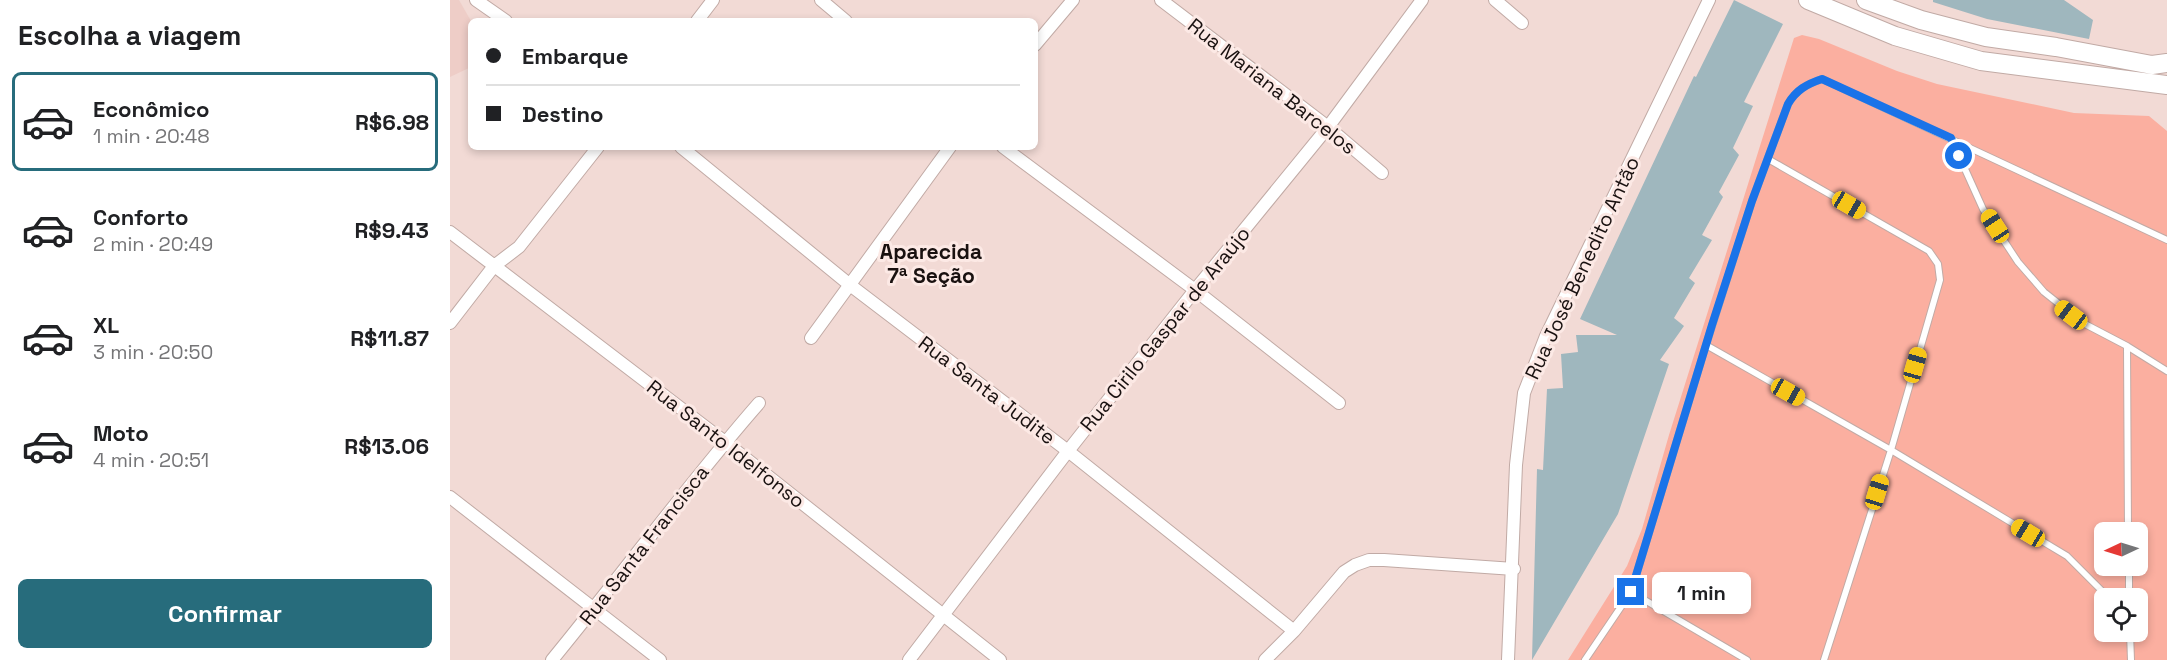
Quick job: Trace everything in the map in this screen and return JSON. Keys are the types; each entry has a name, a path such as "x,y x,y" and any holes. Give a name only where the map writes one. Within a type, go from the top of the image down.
{"main road":[{"path":"1808,0 1895,36 1982,61 2165,87"},
{"path":"1866,0 1922,20 1986,37 2152,65 2167,63"}],"street":[{"path":"476,0 502,18"},
{"path":"699,18 713,0"},
{"path":"821,0 842,18"},
{"path":"1038,41 1073,0"},
{"name":"Rua Mariana Barcelos","path":"1161,0 1328,127 1382,173"},
{"name":"Rua Cirilo Gaspar de Araújo","path":"909,660 1195,290 1328,127 1422,0"},
{"path":"1495,0 1522,23"},
{"name":"Rua José Benedito Antão","path":"1508,660 1514,569 1516,465 1524,393 1546,336 1709,0"},
{"path":"450,323 494,266 519,247 596,150"},
{"name":"Rua Santa Judite","path":"685,150 850,285 1068,452 1294,632"},
{"path":"811,338 948,150"},
{"path":"1007,150 1195,290 1339,403"},
{"name":"Rua Santo Idelfonso","path":"450,232 725,442 1000,660"},
{"name":"Rua Santa Francisca","path":"552,660 759,402"},
{"path":"450,497 660,660"},
{"path":"1265,660 1294,632 1344,572 1355,565 1369,560 1514,569"}],"lane":[{"path":"1585,660 1631,592 1752,201 1788,104 1795,92 1822,79 2167,240"},
{"path":"1951,138 1983,208 2018,262 2044,292 2083,323 2127,346 2167,371"},
{"path":"1768,159 1929,251 1938,264 1940,280 1891,450 1824,660"},
{"path":"1706,345 1891,450 2067,556 2099,588"},
{"path":"2127,346 2128,522"},
{"path":"1631,592 1747,660"},
{"path":"2130,642 2131,660"}],"shaded area":[{"path":"450,0 459,0 469,18 468,68 450,77"},
{"path":"1802,35 1819,39 1897,71 1937,84 2074,113 2149,116 2167,131 2167,660 1568,660 1627,566 1642,529 1669,435 1794,38"}],"building":[{"path":"1734,0 1783,24 1744,102 1753,106 1733,148 1739,155 1719,192 1723,197 1702,235 1712,240 1689,278 1695,283 1674,318 1684,326 1660,360 1669,364 1618,514 1532,660 1537,469 1543,470 1547,389 1563,388 1561,354 1578,352 1576,335 1617,335 1580,319 1694,76 1696,77"},
{"path":"1933,0 2064,0 2093,20 2089,39 1987,19 1933,2"}],"district":[{"name":"Aparecida 7ª Seção","path":"931,264"}],"route":[{"path":"1631,592 1752,201 1788,104 1795,92 1822,79 1951,138 1959,156"}]}
